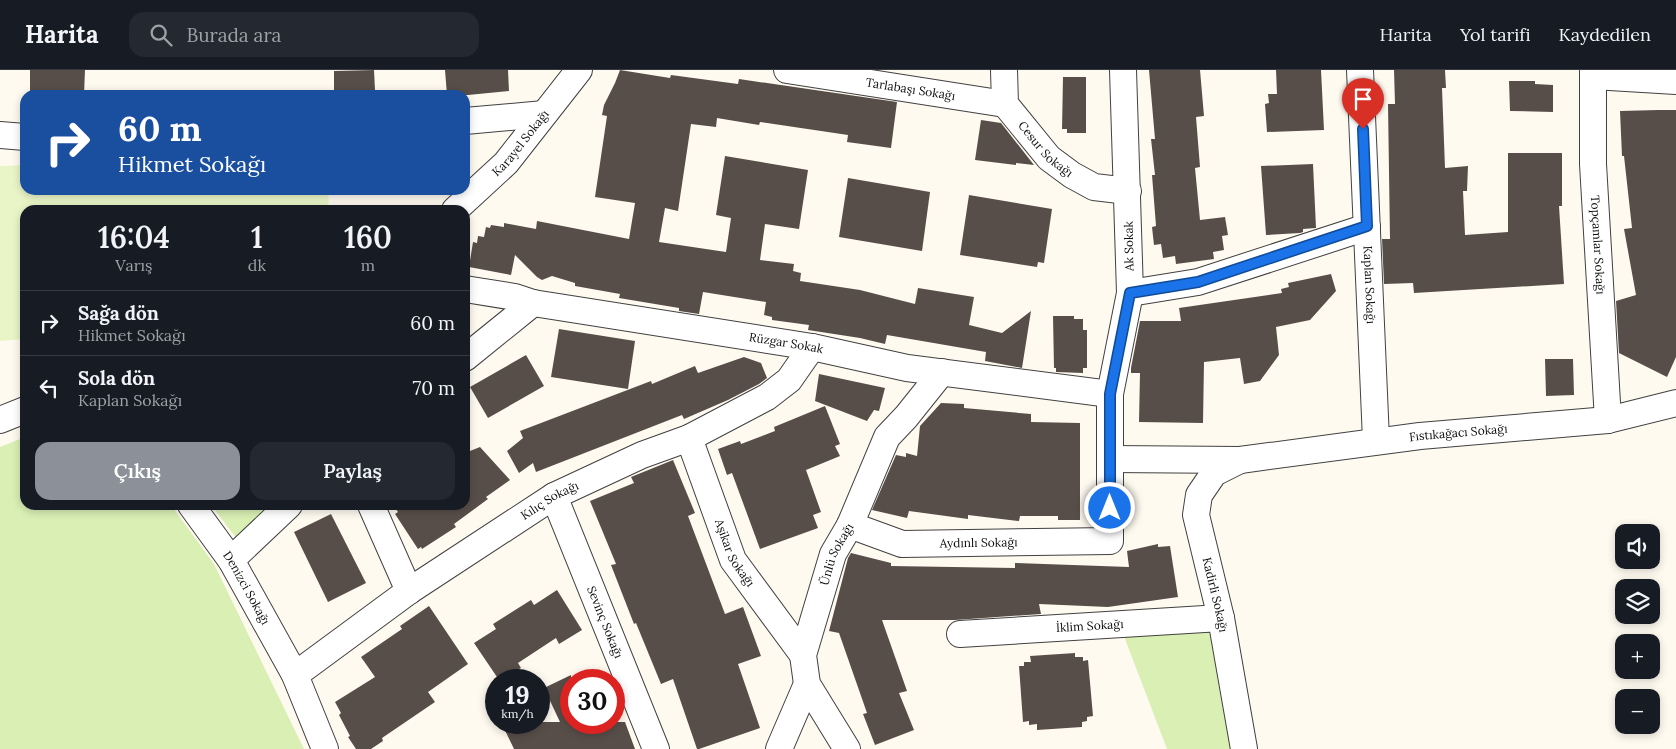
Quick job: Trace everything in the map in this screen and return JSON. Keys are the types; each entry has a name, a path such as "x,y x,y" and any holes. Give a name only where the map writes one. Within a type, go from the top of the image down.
{"street":[{"name":"Karayel Sokağı","path":"460,205 506,162 579,70"},
{"name":"Tarlabaşı Sokağı","path":"786,70 1005,104"},
{"path":"1004,70 1005,104"},
{"name":"Ak Sokak","path":"1110,541 1110,394 1130,293 1123,70"},
{"name":"Kaplan Sokağı","path":"1360,70 1376,440"},
{"path":"1593,73 1676,82"},
{"name":"Topçamlar Sokağı","path":"1593,73 1593,164 1608,420"},
{"name":"Cesur Sokağı","path":"1005,104 1049,158 1072,175 1094,187 1128,191"},
{"path":"470,121 544,114"},
{"path":"0,135 20,137"},
{"path":"1130,293 1198,282 1367,226"},
{"name":"Rüzgar Sokak","path":"470,290 515,297 533,303 812,348 906,368 1110,394"},
{"path":"470,354 533,303"},
{"name":"Kılıç Sokağı","path":"295,675 408,590 554,496 642,455 689,438 767,396 789,380 812,348"},
{"name":"Ünlü Sokağı","path":"847,749 807,684 803,655 832,554 850,525 887,437 906,417 942,372"},
{"name":"Fıstıkağacı Sokağı","path":"1240,460 1376,440 1608,420 1676,403"},
{"path":"0,420 20,412"},
{"name":"Aşikar Sokağı","path":"689,438 733,560 803,655"},
{"path":"1110,459 1240,460"},
{"name":"Kadirli Sokağı","path":"1240,460 1214,472 1199,494 1196,515 1221,618 1244,749"},
{"name":"Sevinç Sokağı","path":"554,496 656,749"},
{"name":"Denizci Sokağı","path":"195,510 231,560 295,675 325,749"},
{"path":"231,560 284,510"},
{"path":"373,510 408,590"},
{"name":"Aydınlı Sokağı","path":"850,525 902,544 1110,541"},
{"name":"İklim Sokağı","path":"960,634 1221,618"},
{"path":"779,749 807,684"}],"green space":[{"path":"20,165 20,195 328,195 329,205 20,205 20,339 0,341 0,166"},
{"path":"20,439 20,510 175,510 214,564 304,749 0,749 0,447"},
{"path":"215,510 269,510 237,539"},
{"path":"1207,621 1233,749 1167,749 1122,631"}],"building":[{"path":"30,70 85,70 84,90 30,90"},
{"path":"374,70 375,90 334,90 334,71"},
{"path":"445,70 508,70 509,91 470,95 470,90 447,90"},
{"path":"620,70 670,78 671,75 738,84 739,79 897,102 891,148 847,142 848,135 760,122 759,125 717,118 716,127 691,124 678,211 665,208 659,242 726,252 731,218 716,215 725,156 808,170 799,229 765,224 760,260 794,264 793,271 801,273 800,281 860,290 915,304 918,288 974,297 969,325 1002,333 1031,311 1022,368 985,361 986,352 887,335 885,344 808,330 809,325 772,320 772,317 764,315 766,302 703,292 699,314 679,311 679,308 619,298 620,294 575,286 575,283 552,276 542,280 515,255 511,275 470,267 473,242 477,243 478,236 484,237 486,227 490,228 491,225 504,227 504,223 536,229 537,221 629,239 635,203 595,197 607,116 602,115 604,105"},
{"path":"1149,70 1200,70 1204,116 1196,117 1200,167 1195,168 1200,220 1225,217 1228,235 1222,236 1224,250 1213,252 1214,259 1176,264 1175,256 1163,258 1161,244 1154,245 1152,227 1156,226 1152,175 1155,175 1151,139 1155,139"},
{"path":"1276,70 1321,70 1324,130 1267,132 1265,104 1269,103 1268,94 1277,94"},
{"path":"1394,70 1445,70 1446,88 1442,88 1445,168 1468,166 1467,191 1463,191 1465,235 1508,232 1508,153 1562,153 1562,206 1559,206 1564,284 1414,293 1413,283 1384,284 1382,239 1390,239 1388,104 1395,104"},
{"path":"1063,77 1086,77 1086,133 1067,133 1067,129 1062,129"},
{"path":"1509,81 1535,81 1535,84 1553,85 1553,112 1510,111"},
{"path":"1676,110 1676,357 1667,377 1619,353 1616,301 1636,295 1624,229 1632,228 1624,156 1622,156 1620,111"},
{"path":"981,120 1001,123 1034,165 1016,163 1016,165 975,160"},
{"path":"1313,164 1316,228 1303,229 1303,232 1300,233 1266,235 1261,166"},
{"path":"848,178 930,192 922,251 839,237"},
{"path":"969,195 1052,209 1044,263 1038,262 1037,267 960,255"},
{"path":"1331,274 1336,291 1310,320 1276,327 1279,355 1260,381 1244,384 1240,358 1204,362 1203,423 1139,422 1140,373 1131,373 1131,368 1140,321 1181,321 1179,308 1282,293 1281,289 1289,287 1288,283"},
{"path":"1053,316 1074,316 1074,319 1083,319 1083,330 1087,330 1087,368 1083,368 1083,373 1056,372 1056,368 1054,368"},
{"path":"559,329 635,341 628,389 551,377"},
{"path":"526,355 544,386 488,418 470,387"},
{"path":"744,357 761,363 767,378 728,400 684,419 682,415 536,472 533,463 519,473 507,451 523,438 520,431 651,381 652,384 695,366 698,373"},
{"path":"1545,359 1573,359 1574,395 1546,396"},
{"path":"819,374 885,388 879,411 874,410 867,421 815,401"},
{"path":"941,403 964,404 964,408 1031,414 1031,422 1080,423 1080,520 1058,520 1058,516 1020,516 1019,521 968,515 968,519 909,511 907,518 872,510 896,455 906,457 906,453 917,456 920,426"},
{"path":"825,406 840,444 835,446 840,456 806,470 821,512 813,515 818,528 760,549 732,473 727,475 718,449 740,441 741,444 775,431 774,427"},
{"path":"480,447 510,480 454,524 456,527 422,549 421,547 418,549 395,514 398,512 397,510 470,510 470,451"},
{"path":"673,460 695,513 688,516 725,614 743,607 761,656 738,664 760,728 699,749 697,749 673,679 661,684 636,623 634,624 611,565 616,564 590,501 634,483 631,477"},
{"path":"331,514 366,583 328,602 294,532"},
{"path":"1158,544 1158,547 1170,546 1178,597 1108,607 1039,604 1041,614 955,620 882,620 907,691 899,693 914,730 875,745 863,714 867,713 839,633 829,631 848,558 851,553 891,563 891,566 1015,568 1015,563 1129,567 1127,551"},
{"path":"557,590 582,630 559,644 556,638 518,663 521,668 519,669 492,669 474,643 496,629 493,624 531,600 534,605"},
{"path":"429,606 468,664 428,692 435,702 382,738 383,741 371,749 356,749 348,737 350,736 339,715 341,713 335,702 375,677 361,657 402,629 400,626"},
{"path":"1075,653 1075,657 1083,657 1083,661 1088,660 1093,716 1087,717 1087,721 1082,722 1082,727 1037,730 1037,724 1029,725 1029,721 1023,722 1019,666 1024,666 1024,662 1031,662 1030,656"},
{"path":"560,680 560,722 550,701 550,685"},
{"path":"550,722 560,722 560,734 625,734 625,722 635,749 514,749 507,734 550,734"}],"route":[{"path":"1110,508 1110,394 1130,293 1198,282 1367,226 1363,129"}]}
